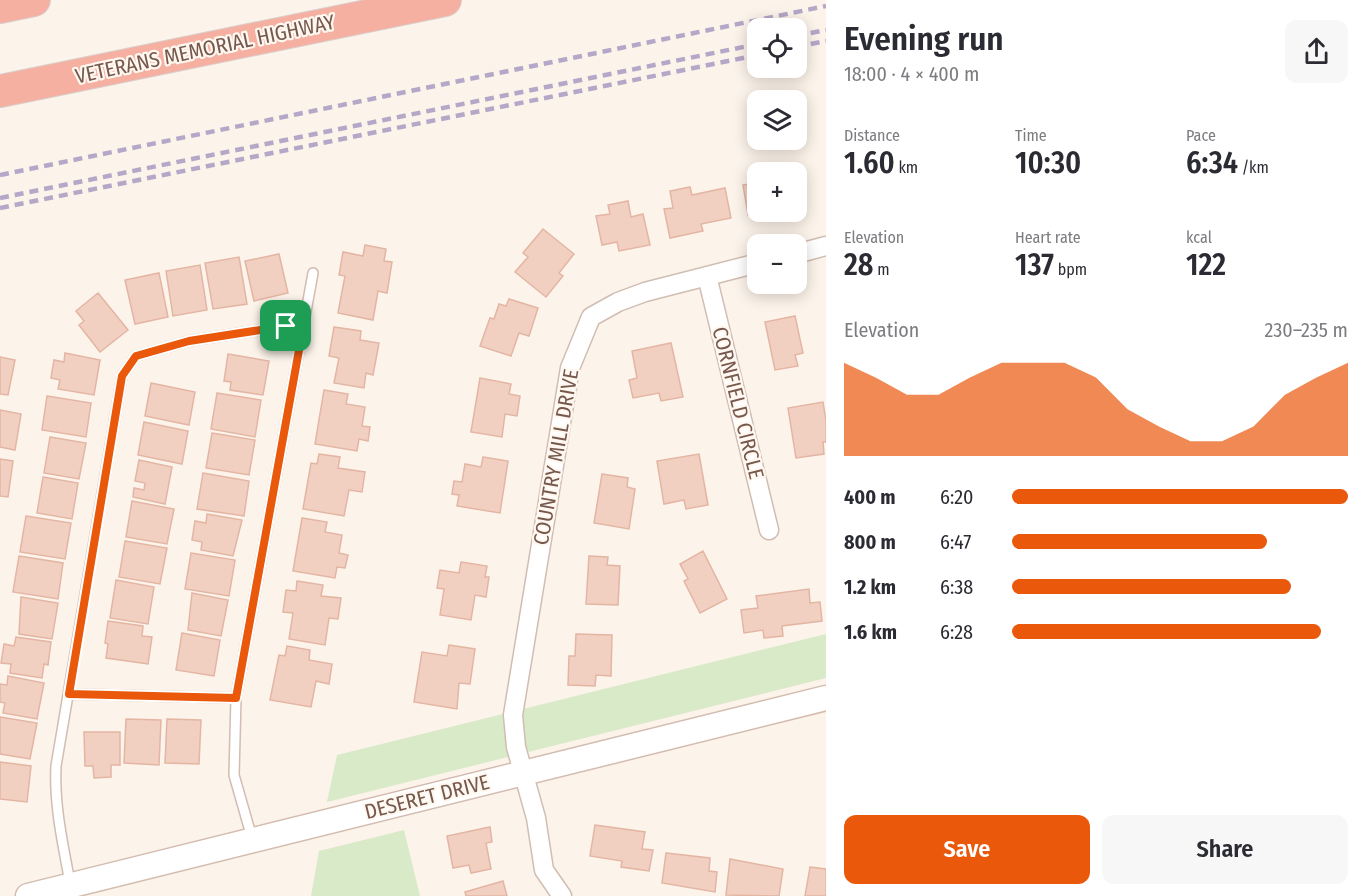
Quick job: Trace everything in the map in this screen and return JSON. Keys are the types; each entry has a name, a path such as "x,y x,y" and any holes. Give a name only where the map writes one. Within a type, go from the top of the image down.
{"highway":[{"path":"0,7 34,0"},
{"name":"VETERANS MEMORIAL HIGHWAY","path":"0,91 445,0"}],"street":[{"path":"807,251 826,246"},
{"name":"COUNTRY MILL DRIVE","path":"562,896 544,870 536,818 516,747 513,715 570,368 591,317 618,302 645,292 747,266"},
{"name":"CORNFIELD CIRCLE","path":"707,276 769,530"},
{"name":"DESERET DRIVE","path":"28,896 826,698"}],"lane":[{"path":"252,841 234,776 236,698 313,273"},
{"path":"71,885 55,791 56,766 122,376 136,356 189,341 286,326 303,328"},
{"path":"69,694 236,698"}],"green space":[{"path":"826,634 826,678 327,802 337,755"},
{"path":"404,830 420,896 311,896 319,851"}],"building":[{"path":"747,184 747,209 743,185"},
{"path":"690,187 692,195 725,188 731,218 701,224 703,231 670,238 664,209 673,208 670,191"},
{"path":"628,201 631,217 643,214 650,245 619,251 617,242 602,245 596,216 610,214 608,205"},
{"path":"543,229 574,254 559,273 563,276 546,297 515,272 528,257 523,253"},
{"path":"365,245 386,249 384,261 392,262 387,293 378,291 373,320 338,313 345,276 339,275 343,252 363,256"},
{"path":"279,254 288,293 254,301 245,261"},
{"path":"239,257 247,304 213,309 205,263"},
{"path":"200,265 207,310 173,316 166,271"},
{"path":"159,273 168,317 135,324 125,280"},
{"path":"98,293 128,330 100,352 79,325 84,321 76,311"},
{"path":"509,299 538,308 529,336 519,333 511,356 480,346 490,318 494,319 499,304 506,306"},
{"path":"795,316 803,353 795,355 798,366 775,370 765,322"},
{"path":"334,327 361,331 360,340 379,343 373,375 366,373 364,388 334,383 339,358 329,356"},
{"path":"671,343 683,397 661,401 659,393 633,398 629,380 637,378 632,351"},
{"path":"65,353 100,360 94,395 58,389 60,380 51,378 54,360 64,362"},
{"path":"228,354 269,361 263,395 230,390 231,382 224,381"},
{"path":"0,357 15,360 8,395 0,394"},
{"path":"480,378 511,384 509,394 520,396 517,416 505,414 502,437 471,432"},
{"path":"151,383 195,392 189,425 145,416"},
{"path":"324,390 348,394 346,404 365,407 362,426 370,427 368,441 359,439 357,451 315,444"},
{"path":"217,393 261,400 255,437 211,429"},
{"path":"47,396 91,403 86,437 42,430"},
{"path":"823,402 826,421 824,454 796,458 788,408"},
{"path":"0,410 21,414 15,450 0,447"},
{"path":"144,422 188,431 182,464 138,455"},
{"path":"212,433 255,440 249,475 206,468"},
{"path":"50,437 86,443 79,479 44,473"},
{"path":"319,454 340,457 338,468 365,472 362,492 349,490 344,516 303,509 311,463 317,464"},
{"path":"699,454 708,505 686,509 684,500 664,504 657,461"},
{"path":"483,457 508,461 500,513 457,506 459,495 452,494 454,481 462,482 465,464 481,467"},
{"path":"0,459 13,461 8,497 0,496"},
{"path":"139,460 172,467 165,504 133,497 134,488 144,490 145,483 135,481"},
{"path":"203,473 249,481 244,516 197,509"},
{"path":"602,474 628,478 627,487 635,489 629,529 594,523"},
{"path":"43,477 78,483 72,519 37,513"},
{"path":"132,501 174,509 167,544 126,537"},
{"path":"207,514 242,520 233,556 201,550 202,542 192,540 195,521 206,523"},
{"path":"26,516 71,523 65,559 20,552"},
{"path":"302,518 327,522 325,532 342,535 339,553 348,555 345,568 337,567 335,578 293,571"},
{"path":"125,541 167,548 160,584 119,577"},
{"path":"703,551 727,599 700,613 684,581 688,579 680,564"},
{"path":"191,553 235,560 229,596 185,589"},
{"path":"19,556 63,563 58,599 13,592"},
{"path":"589,556 608,557 607,565 620,566 618,605 586,604"},
{"path":"461,562 487,566 485,577 489,577 486,597 475,595 471,620 440,615 444,589 437,588 440,570 459,573"},
{"path":"116,580 154,587 148,624 110,618"},
{"path":"297,581 323,585 321,596 341,598 338,619 329,618 325,645 289,639 293,613 283,612 286,590 296,591"},
{"path":"809,589 810,603 820,602 822,621 782,626 783,636 764,638 763,630 744,633 741,610 758,608 756,596"},
{"path":"192,593 228,600 221,636 188,630"},
{"path":"21,597 58,603 52,639 19,634"},
{"path":"108,621 143,626 142,636 152,637 148,664 106,658 108,644 105,643"},
{"path":"182,633 220,640 214,676 176,670"},
{"path":"576,634 612,635 611,676 596,675 595,686 568,685 569,656 575,656"},
{"path":"16,637 51,642 48,665 44,664 42,678 10,673 11,664 1,663 4,644 14,646"},
{"path":"449,645 475,649 470,684 459,683 457,709 414,702 422,652 447,656"},
{"path":"287,646 310,650 309,660 332,664 329,684 316,681 311,707 270,700 279,655 285,656"},
{"path":"8,676 44,683 37,719 3,713 5,703 0,702 0,684 7,685"},
{"path":"0,717 37,723 30,759 0,754"},
{"path":"126,719 161,720 159,765 124,763"},
{"path":"167,719 201,720 199,764 165,763"},
{"path":"84,732 120,732 120,765 111,765 111,777 94,778 93,766 85,766"},
{"path":"0,762 31,766 27,802 0,799"},
{"path":"595,825 645,832 642,849 653,850 649,871 621,867 622,861 590,856"},
{"path":"490,827 492,842 486,843 491,869 471,873 469,865 453,868 447,836"},
{"path":"666,853 710,858 709,871 717,872 715,892 662,883"},
{"path":"730,859 783,869 779,896 726,895"},
{"path":"810,867 826,869 826,896 805,896"},
{"path":"503,881 507,896 466,896 465,892"}],"railway":[{"path":"0,175 826,6"},
{"path":"807,34 826,30"},
{"path":"807,45 826,41"},
{"path":"0,198 747,46"},
{"path":"0,208 747,57"}],"route":[{"path":"286,326 303,328 236,698 69,694 122,376 136,356 189,341 286,326"}]}
